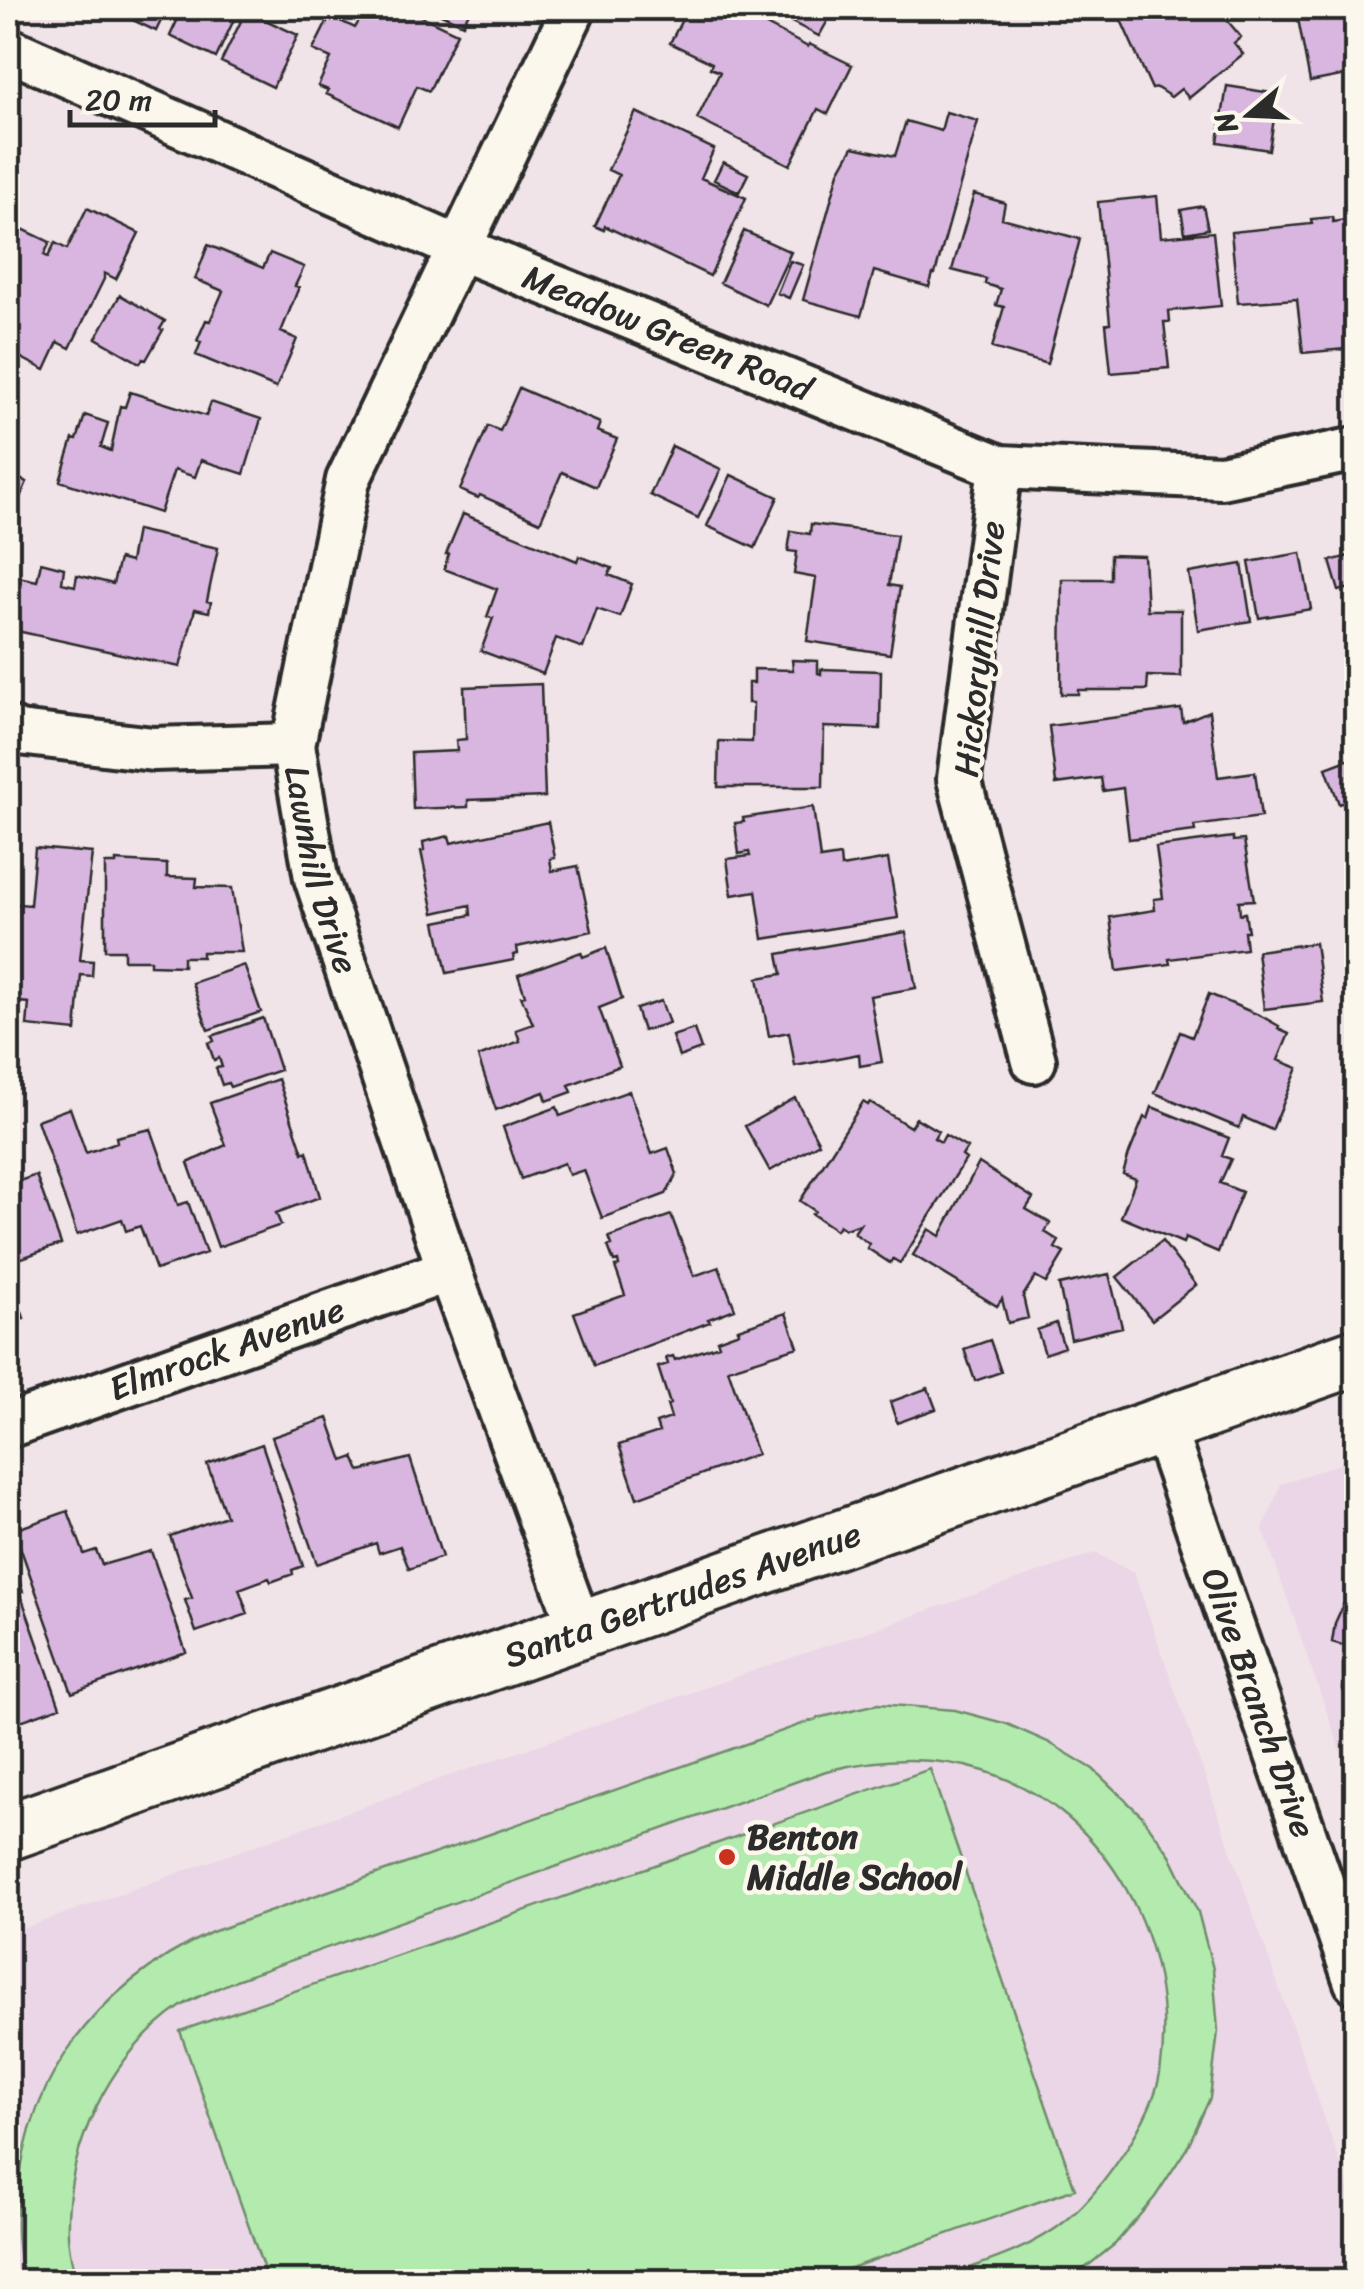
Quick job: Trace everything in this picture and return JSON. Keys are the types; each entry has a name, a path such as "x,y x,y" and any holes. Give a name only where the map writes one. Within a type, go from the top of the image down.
{"main road":[{"name":"Santa Gertrudes Avenue","path":"8,1832 1356,1357"}],"street":[{"name":"Lawnhill Drive","path":"574,8 348,480 293,745 316,878 449,1270 580,1628"},
{"name":"Meadow Green Road","path":"8,49 459,248 1000,467 1221,477 1356,448"},
{"name":"Hickoryhill Drive","path":"1000,467 959,779 1034,1061"},
{"path":"8,728 19,733 153,749 293,745"},
{"name":"Elmrock Avenue","path":"8,1426 449,1270"},
{"name":"Olive Branch Drive","path":"1163,1427 1356,1982"}],"shaded area":[{"path":"1356,1458 1356,1796 1263,1529 1281,1484"},
{"name":"Benton Middle School","path":"1095,1553 1134,1573 1356,2208 1356,2281 8,2282 8,1934 434,1781"}],"green space":[{"path":"878,1704 955,1710 1007,1724 1048,1742 1093,1769 1141,1815 1170,1855 1198,1912 1213,1969 1218,2031 1210,2098 1187,2148 1155,2197 1115,2244 1069,2281 931,2281 1002,2256 1053,2230 1082,2206 1137,2131 1160,2073 1163,2025 1159,1978 1146,1932 1126,1889 1100,1850 1067,1817 1028,1790 984,1771 945,1762 905,1760 826,1771 236,1980 186,2003 154,2028 112,2078 83,2138 69,2203 69,2242 76,2281 23,2281 17,2235 20,2178 29,2132 46,2089 68,2050 96,2014 169,1955 212,1932 822,1717"},
{"path":"930,1769 1075,2189 814,2281 268,2281 180,2031"}],"building":[{"path":"93,8 167,8 156,31 116,12 114,17"},
{"path":"183,8 239,9 216,58 170,36"},
{"path":"367,8 404,8 457,33 429,91 417,86 398,127 326,94 328,90 318,86 331,58 313,50 330,16 355,28"},
{"path":"428,8 471,8 463,24"},
{"path":"688,8 734,8 852,65 828,114 818,109 790,165 697,119 720,72 710,68 712,63 670,43"},
{"path":"764,8 835,8 819,36"},
{"path":"1135,8 1231,8 1222,14 1241,37 1234,43 1243,54 1189,98 1181,89 1171,97 1152,89 1121,20"},
{"path":"1296,8 1356,8 1356,73 1310,82"},
{"path":"246,11 298,35 273,87 221,62"},
{"path":"1227,86 1278,94 1269,150 1218,142"},
{"path":"636,112 714,149 701,178 746,198 710,276 605,226 604,230 595,226 619,175 608,170"},
{"path":"946,112 978,121 929,287 874,271 861,316 803,300 839,172 853,147 895,156 906,121 941,131"},
{"path":"723,162 748,174 739,192 714,180"},
{"path":"974,194 1005,203 1002,218 1080,239 1047,364 992,348 1004,307 996,305 1001,289 985,284 986,279 952,270"},
{"path":"1157,196 1161,237 1213,232 1221,306 1169,311 1170,322 1164,322 1169,368 1111,373 1098,202"},
{"path":"1203,206 1208,229 1185,233 1181,210"},
{"path":"87,208 139,233 116,279 104,273 70,348 58,342 45,370 8,351 8,230 10,223 50,242 44,255 48,257 55,243 67,249"},
{"path":"1332,217 1333,222 1345,220 1352,287 1356,286 1356,348 1303,353 1297,299 1238,303 1231,232 1312,224 1311,219"},
{"path":"744,231 791,252 766,305 720,283"},
{"path":"208,245 263,268 270,253 304,267 281,332 297,339 276,388 196,355 201,342 197,341 223,291 195,279"},
{"path":"790,261 803,265 789,298 777,293"},
{"path":"120,295 165,321 146,360 140,363 96,338"},
{"path":"519,388 600,423 597,431 617,439 596,487 562,472 540,522 460,490 488,426 500,431"},
{"path":"130,392 206,416 211,402 261,419 244,474 201,460 195,477 174,470 160,513 60,481 85,415 108,423 101,447 111,451 120,406 125,407"},
{"path":"672,446 721,469 698,518 650,495"},
{"path":"8,469 9,475 27,482 8,524"},
{"path":"731,475 778,497 755,548 707,526"},
{"path":"463,514 577,561 579,556 612,568 609,575 632,584 620,617 597,609 583,648 556,638 543,674 481,651 493,618 487,617 497,589 444,569 446,554"},
{"path":"811,524 897,535 889,585 900,587 890,654 807,641 816,578 794,574 797,552 788,551 791,531 810,534"},
{"path":"136,530 218,548 207,601 211,602 209,612 195,609 180,667 8,629 14,576 37,581 41,562 64,568 62,583 75,586 77,575 113,584 119,559 130,562"},
{"path":"1301,553 1311,609 1259,618 1249,562"},
{"path":"1356,554 1356,613 1350,588 1339,591 1330,561"},
{"path":"1110,555 1144,556 1147,610 1181,610 1181,677 1148,676 1147,690 1078,690 1078,694 1061,694 1062,579 1110,579"},
{"path":"1242,564 1251,621 1198,630 1189,573"},
{"path":"792,660 818,661 821,674 821,669 881,671 880,729 824,727 823,787 718,787 719,741 752,742 753,703 748,703 748,683 754,683 754,669 793,670"},
{"path":"541,684 545,797 468,800 468,807 413,809 411,753 457,751 456,740 466,739 464,687"},
{"path":"1181,709 1183,722 1209,711 1218,777 1255,772 1261,817 1129,839 1123,788 1103,791 1101,778 1056,784 1049,726"},
{"path":"1356,715 1356,759 1346,719"},
{"path":"1356,760 1356,798 1339,804 1326,768"},
{"path":"813,807 820,859 840,856 841,867 888,859 898,918 763,939 756,891 732,895 727,859 750,856 749,852 739,854 735,823 744,822 743,818"},
{"path":"548,822 555,858 550,859 552,871 578,866 592,931 517,947 514,960 447,973 436,922 471,915 470,905 434,913 421,851 423,842 449,836 451,843"},
{"path":"1233,837 1233,841 1244,840 1254,900 1239,901 1248,931 1244,931 1246,949 1169,959 1170,964 1117,971 1110,917 1155,910 1154,899 1163,898 1156,847"},
{"path":"35,848 92,853 80,960 93,961 92,976 81,975 76,1031 27,1026 29,1003 8,1001 8,903 30,905"},
{"path":"105,864 167,864 167,877 197,878 196,887 232,888 242,952 202,952 202,957 183,957 183,966 124,960 124,950 105,950"},
{"path":"906,932 916,988 870,996 882,1062 860,1066 859,1054 795,1066 789,1032 769,1036 758,978 782,974 778,954"},
{"path":"1315,943 1323,1002 1264,1009 1257,951"},
{"path":"606,948 622,999 599,1008 620,1066 569,1085 572,1092 547,1101 544,1092 496,1110 478,1057 520,1041 516,1030 533,1024 521,996 525,995 518,975 581,952 583,957"},
{"path":"244,965 261,1012 208,1030 192,983"},
{"path":"1209,994 1261,1016 1289,1034 1278,1060 1298,1068 1272,1130 1243,1117 1239,1128 1155,1093 1180,1032 1192,1037"},
{"path":"661,1001 669,1023 643,1031 636,1009"},
{"path":"263,1018 280,1070 230,1087 228,1083 222,1085 216,1068 222,1067 219,1058 214,1060 208,1043 214,1041 212,1036"},
{"path":"694,1029 701,1049 679,1057 672,1036"},
{"path":"278,1079 303,1153 307,1151 320,1197 276,1213 281,1225 218,1247 188,1163 226,1145 210,1103"},
{"path":"629,1091 652,1154 668,1148 677,1174 666,1194 602,1218 584,1170 569,1175 564,1163 521,1179 503,1127 557,1107 560,1116"},
{"path":"795,1098 819,1143 770,1171 745,1126"},
{"path":"863,1102 870,1102 910,1127 916,1118 938,1131 934,1138 941,1142 945,1135 967,1148 962,1156 966,1159 900,1263 893,1259 890,1263 867,1248 869,1244 854,1233 860,1224 845,1229 839,1225 836,1230 800,1201"},
{"path":"1152,1107 1229,1138 1222,1156 1231,1159 1220,1183 1242,1192 1218,1252 1185,1238 1183,1243 1121,1217 1136,1179 1123,1174 1144,1117 1148,1119"},
{"path":"70,1108 86,1153 117,1142 116,1137 151,1129 178,1205 188,1202 206,1253 156,1270 140,1226 126,1231 122,1219 77,1235 37,1120"},
{"path":"979,1163 1033,1198 1026,1209 1050,1223 1045,1232 1059,1241 1055,1248 1064,1253 1046,1283 1035,1277 1023,1296 1028,1318 1008,1323 1002,1299 997,1306 913,1255 929,1229 940,1236"},
{"path":"36,1175 61,1244 8,1263 8,1185"},
{"path":"671,1215 694,1276 719,1267 735,1309 594,1366 574,1313 625,1295 615,1267 619,1266 618,1261 614,1262 608,1246 612,1245 609,1237"},
{"path":"1162,1241 1196,1285 1152,1320 1117,1277"},
{"path":"8,1271 24,1318 8,1324"},
{"path":"1109,1274 1122,1327 1071,1339 1059,1285"},
{"path":"786,1313 798,1347 728,1369 757,1454 637,1498 619,1445 659,1432 656,1423 671,1418 658,1367 668,1364 666,1358 673,1356 675,1360 719,1345 717,1340 739,1332 738,1329"},
{"path":"1056,1323 1064,1347 1045,1354 1037,1330"},
{"path":"990,1340 1001,1372 975,1381 964,1349"},
{"path":"928,1388 936,1409 897,1423 890,1402"},
{"path":"328,1418 343,1461 354,1457 360,1471 410,1458 442,1557 409,1569 400,1546 379,1553 376,1543 317,1564 272,1437"},
{"path":"262,1444 303,1566 271,1582 269,1578 239,1589 248,1614 196,1632 185,1600 192,1598 170,1536 226,1516 207,1464"},
{"path":"68,1511 84,1554 96,1550 102,1565 151,1551 186,1652 72,1693 14,1530"},
{"path":"8,1546 23,1592 20,1593 60,1707 15,1723 8,1702"},
{"path":"1356,1598 1356,1715 1343,1690 1343,1664 1349,1647 1332,1642 1335,1623 1346,1599"}],"place":[{"name":"Benton Middle School","path":"727,1857"}]}
